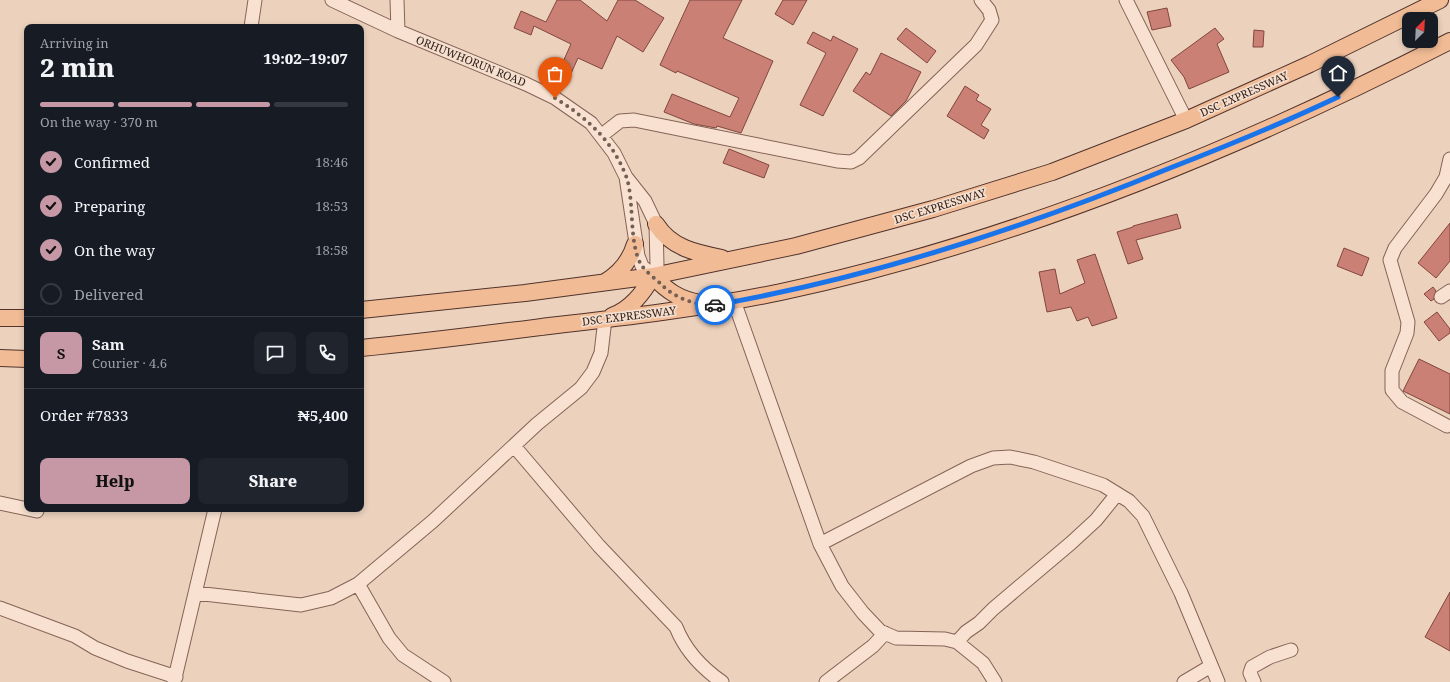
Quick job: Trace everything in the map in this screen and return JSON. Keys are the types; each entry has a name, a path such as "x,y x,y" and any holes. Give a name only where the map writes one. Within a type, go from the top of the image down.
{"main road":[{"name":"DSC EXPRESSWAY","path":"364,310 653,276 796,246 933,210 1052,172 1186,120 1303,67 1440,0"},
{"name":"DSC EXPRESSWAY","path":"364,348 713,305 784,291 919,257 1036,221 1108,194 1309,110 1450,41"},
{"path":"656,224 665,237 679,246 700,254 729,259"},
{"path":"603,283 625,266 632,255 635,244"},
{"path":"605,319 618,314 639,297 653,276 674,295 684,300 713,305"},
{"path":"0,318 24,318"},
{"path":"0,358 24,359"}],"street":[{"path":"251,24 255,0"},
{"name":"ORHUWHORUN ROAD","path":"332,0 398,31 526,84 555,98 576,111 602,135 614,153 626,177"},
{"path":"397,0 398,31"},
{"path":"602,135 620,121 634,120 836,161 851,162 860,158 976,45 992,20 989,10 981,0"},
{"path":"1126,0 1186,120"},
{"path":"1447,426 1402,402 1392,390 1392,371 1407,333 1408,322 1390,260 1395,248 1436,194 1446,177 1450,159"},
{"path":"626,177 644,201 656,224 657,265 653,276 642,266 638,256 626,177"},
{"path":"734,301 820,544 842,586 863,613 880,630 896,638 946,639 957,642 983,663 995,682"},
{"path":"195,593 301,605 331,598 358,584 433,521 537,424 581,388 593,372 601,353 605,319"},
{"path":"514,446 599,546 676,627 680,638 699,664 722,682"},
{"path":"820,544 971,466 993,458 1010,457 1034,462 1080,476 1103,485 1129,501 1144,516 1181,593 1218,682"},
{"path":"957,642 966,632 979,623 992,609 1071,543 1096,520 1117,494"},
{"path":"0,503 24,508"},
{"path":"0,608 75,636 95,648 175,680 214,512"},
{"path":"358,584 388,638 403,655 444,682"},
{"path":"826,682 873,646 885,633"},
{"path":"1254,682 1250,673 1252,667 1270,657 1291,650"},
{"path":"1184,682 1212,666"}],"building":[{"path":"557,0 580,0 607,21 618,0 635,0 664,18 643,52 617,36 602,69 578,58 569,78 558,73 571,44 534,26 531,35 514,28 521,11 546,22"},
{"path":"690,0 742,0 723,38 773,61 741,133 717,126 716,128 694,124 664,112 672,94 730,117 739,98 677,71 676,73 660,65"},
{"path":"783,0 807,0 793,25 775,14"},
{"path":"1167,8 1171,26 1152,30 1147,12"},
{"path":"906,28 936,51 927,63 897,39"},
{"path":"1215,28 1224,39 1217,44 1229,72 1189,89 1184,77 1171,60"},
{"path":"1254,30 1264,31 1263,47 1253,47"},
{"path":"813,32 831,41 833,36 858,49 823,116 800,105 826,53 807,43"},
{"path":"881,53 921,72 906,101 891,116 853,91 866,72 870,75"},
{"path":"965,86 979,95 976,100 991,109 981,125 989,130 984,139 947,116"},
{"path":"729,149 769,165 764,178 723,163"},
{"path":"1177,214 1181,228 1136,240 1143,259 1128,264 1117,232"},
{"path":"1450,223 1450,261 1436,278 1418,263"},
{"path":"1344,248 1369,258 1362,276 1337,266"},
{"path":"1095,254 1117,318 1092,326 1088,317 1077,321 1071,307 1047,312 1039,272 1055,269 1060,294 1085,283 1077,260"},
{"path":"1433,287 1436,291 1434,299 1431,301 1424,294"},
{"path":"1437,312 1450,329 1450,333 1439,341 1424,322"},
{"path":"1419,359 1450,374 1450,414 1403,391"},
{"path":"1450,592 1450,651 1425,637"}],"way so far":[{"path":"555,98 576,111 591,123 602,135 614,153 626,177 635,244 642,266 674,295 684,300 696,303 715,305"}],"route":[{"path":"715,305 784,291 919,257 1036,221 1108,194 1240,140 1338,97"}]}
